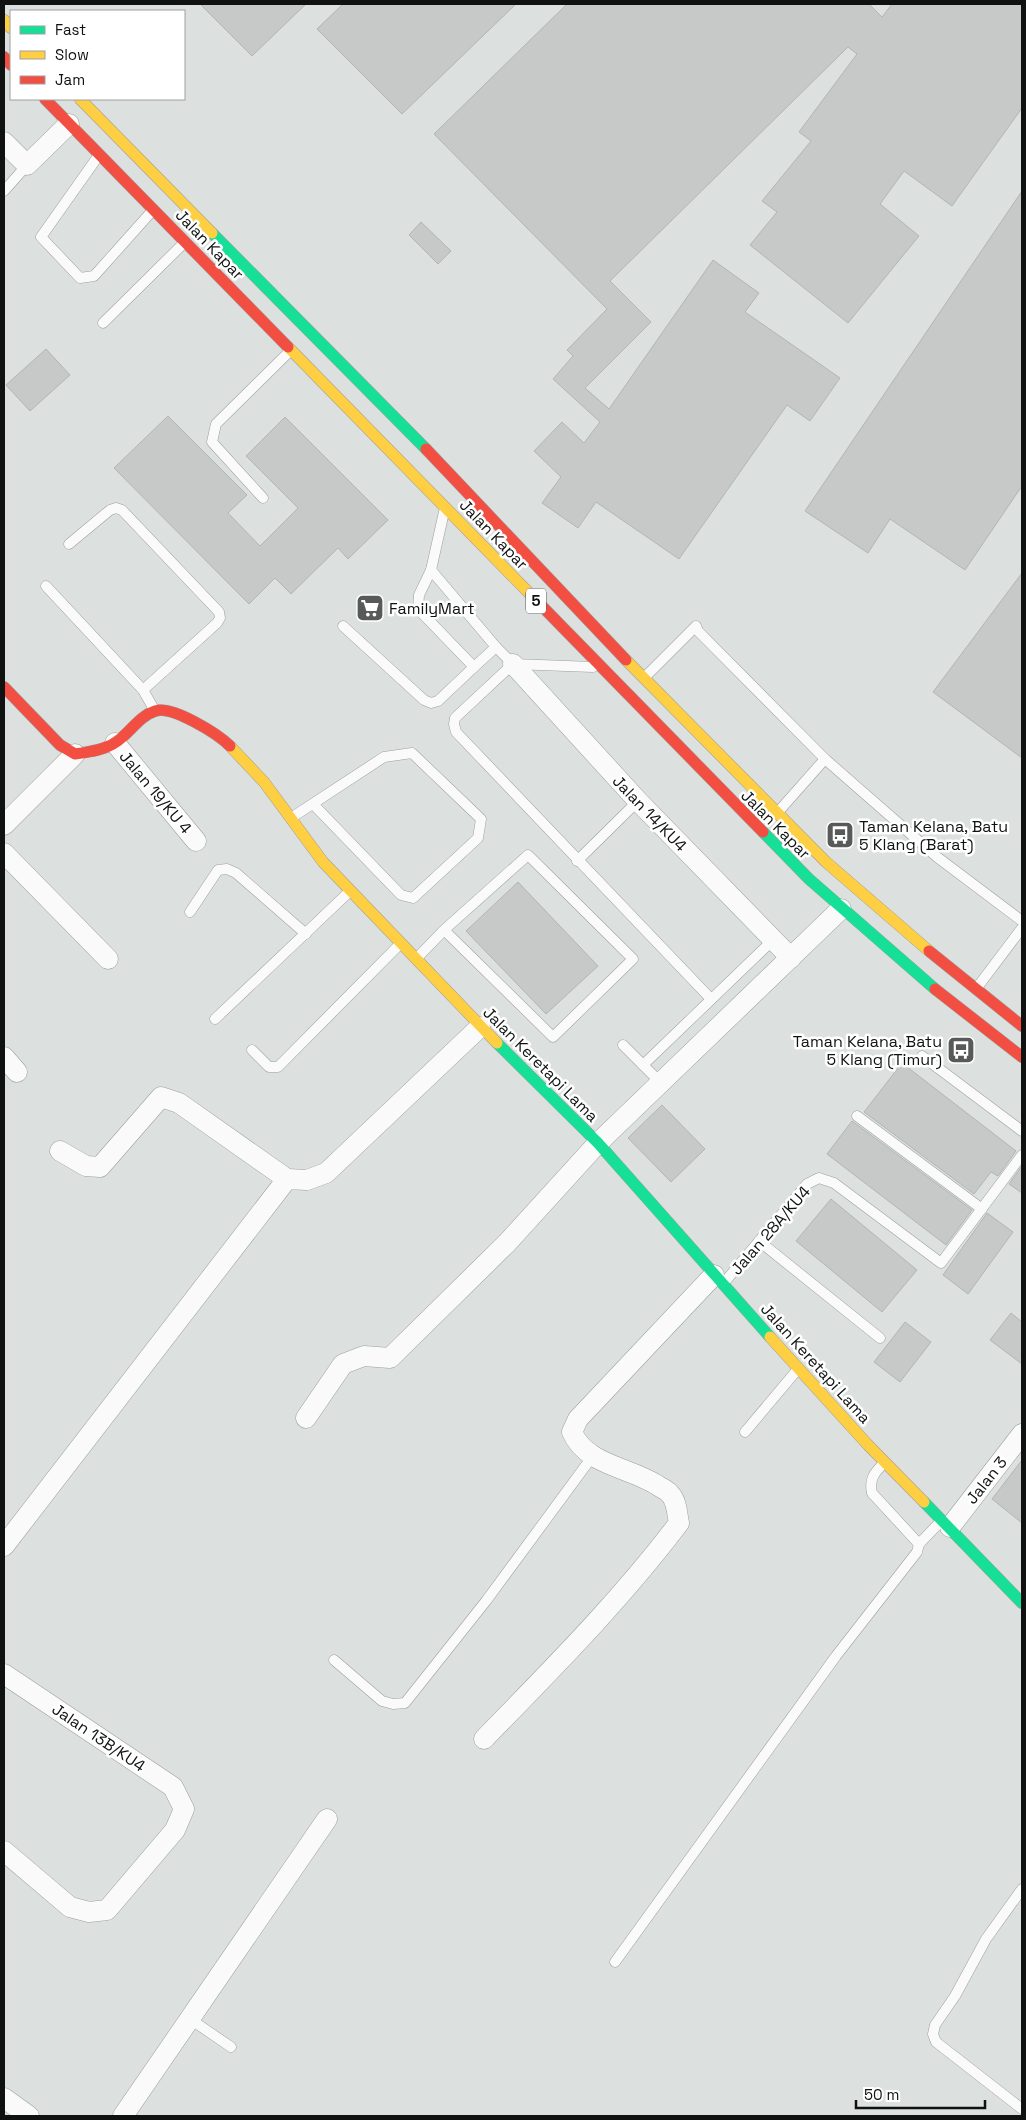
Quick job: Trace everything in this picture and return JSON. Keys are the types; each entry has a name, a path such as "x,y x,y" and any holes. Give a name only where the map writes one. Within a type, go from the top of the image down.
{"main road":[{"name":"Jalan Kapar","path":"45,100 154,209 808,879 951,1003 1022,1056"},
{"name":"Jalan Kapar","path":"81,100 445,469 644,678 826,862 975,990 1022,1026"},
{"path":"4,687 60,744 75,754 91,751 115,742 155,711"},
{"name":"Jalan Keretapi Lama","path":"155,711 166,711 183,717 207,729 228,744 264,782 323,862 480,1027 598,1143 718,1280 884,1462 946,1523 1022,1603"}],"street":[{"path":"4,142 27,165 69,124"},
{"name":"Jalan 14/KU4","path":"513,664 638,802 791,958"},
{"name":"Jalan 19/KU 4","path":"115,742 196,841"},
{"path":"4,825 75,754"},
{"path":"4,853 108,959"},
{"path":"306,1418 342,1364 364,1356 390,1358 416,1334 507,1243 598,1143 841,909"},
{"path":"60,1151 86,1166 100,1167 161,1097 179,1103 288,1180 307,1180 326,1173 480,1027"},
{"path":"4,1057 18,1072"},
{"path":"4,1546 288,1180"},
{"path":"484,1739 586,1635 640,1575 679,1523 676,1507 670,1494 643,1476 592,1456 576,1443 572,1432 578,1419 718,1280"},
{"name":"Jalan 3","path":"946,1523 1022,1434"},
{"name":"Jalan 13B/KU4","path":"4,1674 173,1787 184,1809 175,1830 107,1910 89,1912 70,1907 4,1851"},
{"path":"123,2116 327,1819"},
{"path":"4,2098 29,2116"}],"lane":[{"path":"99,154 41,237 80,278 94,276 154,209"},
{"path":"4,192 27,165"},
{"path":"103,323 185,242"},
{"path":"263,498 212,442 216,424 291,350"},
{"path":"445,507 431,570 419,595 418,609 474,667"},
{"path":"69,544 110,510 116,508 122,510 219,612 220,618 217,623 143,690"},
{"path":"431,570 496,647 513,664 600,667"},
{"path":"46,586 143,690 155,711"},
{"path":"343,626 424,700 431,703 438,701 496,647"},
{"path":"644,678 696,626 698,631 825,759 937,857 1022,921"},
{"path":"513,664 455,718 456,732 577,861 711,999"},
{"path":"291,818 384,757 412,753 481,819 478,838 413,898 401,896 313,804"},
{"path":"778,813 825,759"},
{"path":"577,861 638,802"},
{"path":"415,960 444,930 528,855 633,959 553,1037 444,930"},
{"path":"190,912 218,870 227,869 236,873 306,934"},
{"path":"216,1019 350,891"},
{"path":"975,990 1022,928"},
{"path":"643,1065 773,940"},
{"path":"252,1050 269,1067 278,1067 400,944"},
{"path":"623,1045 660,1084"},
{"path":"922,1056 1022,1131"},
{"path":"857,1116 982,1209 1022,1155"},
{"name":"Jalan 28A/KU4","path":"718,1280 759,1241 807,1184 819,1178 834,1183 941,1263 982,1209"},
{"path":"759,1241 880,1338"},
{"path":"746,1432 798,1368"},
{"path":"334,1660 382,1701 393,1704 405,1703 486,1601 592,1456"},
{"path":"884,1462 873,1474 870,1484 872,1493 919,1544"},
{"path":"615,1962 836,1656 917,1552 919,1544 946,1523"},
{"path":"1022,1889 986,1939 955,1996 935,2025 933,2034 936,2042 1022,2109"},
{"path":"190,2019 231,2047"}],"building":[{"path":"200,4 306,4 252,56"},
{"path":"343,4 516,4 402,114 317,29"},
{"path":"567,4 869,4 882,17 892,4 1022,4 1022,108 952,206 904,171 880,204 919,236 848,323 750,245 777,212 762,201 811,141 799,132 857,54 848,47 610,281 651,322 585,388 609,409 713,260 759,293 745,312 840,378 810,421 787,405 679,559 596,502 578,528 542,503 561,477 534,451 562,422 584,443 600,422 553,379 573,356 567,350 607,309 434,134"},
{"path":"1022,191 1022,486 965,570 890,519 868,553 805,511"},
{"path":"421,222 451,251 438,264 409,235"},
{"path":"46,349 70,375 30,411 6,385"},
{"path":"168,416 247,495 228,513 260,546 298,508 246,456 285,417 388,520 348,559 338,548 291,594 275,578 249,604 114,468"},
{"path":"1022,573 1022,758 933,692"},
{"path":"518,882 598,966 546,1014 466,931"},
{"path":"902,1063 1016,1151 998,1176 991,1172 974,1194 864,1112"},
{"path":"662,1105 705,1149 671,1182 628,1138"},
{"path":"852,1121 972,1210 946,1245 827,1154"},
{"path":"1022,1166 1022,1193 1009,1184"},
{"path":"831,1199 917,1270 882,1312 796,1241"},
{"path":"987,1213 1013,1232 968,1294 943,1275"},
{"path":"1011,1313 1022,1322 1022,1364 990,1340"},
{"path":"905,1322 931,1342 900,1382 874,1362"},
{"path":"1022,1460 1022,1523 992,1499"}],"traffic: fast":[{"path":"212,233 426,449"},
{"path":"763,832 809,879 935,989"},
{"path":"497,1043 598,1143 770,1337"},
{"path":"924,1502 1022,1603"}],"traffic: slow":[{"path":"4,20 10,27"},
{"path":"81,100 212,233"},
{"path":"288,347 531,595"},
{"path":"626,660 826,862 929,951"},
{"path":"230,746 264,782 323,862 497,1043"},
{"path":"770,1337 868,1445 924,1502"}],"traffic: jam":[{"path":"4,57 10,64"},
{"path":"46,100 288,347"},
{"path":"426,449 626,660"},
{"path":"531,595 763,832"},
{"path":"4,687 60,745 75,754 112,745 149,713 163,710 183,716 216,735 230,746"},
{"path":"929,951 1022,1026"},
{"path":"935,989 1022,1057"}],"place":[{"name":"FamilyMart","path":"370,608"},
{"name":"Taman Kelana, Batu 5 Klang (Barat)","path":"840,835"},
{"name":"Taman Kelana, Batu 5 Klang (Timur)","path":"961,1050"}]}
